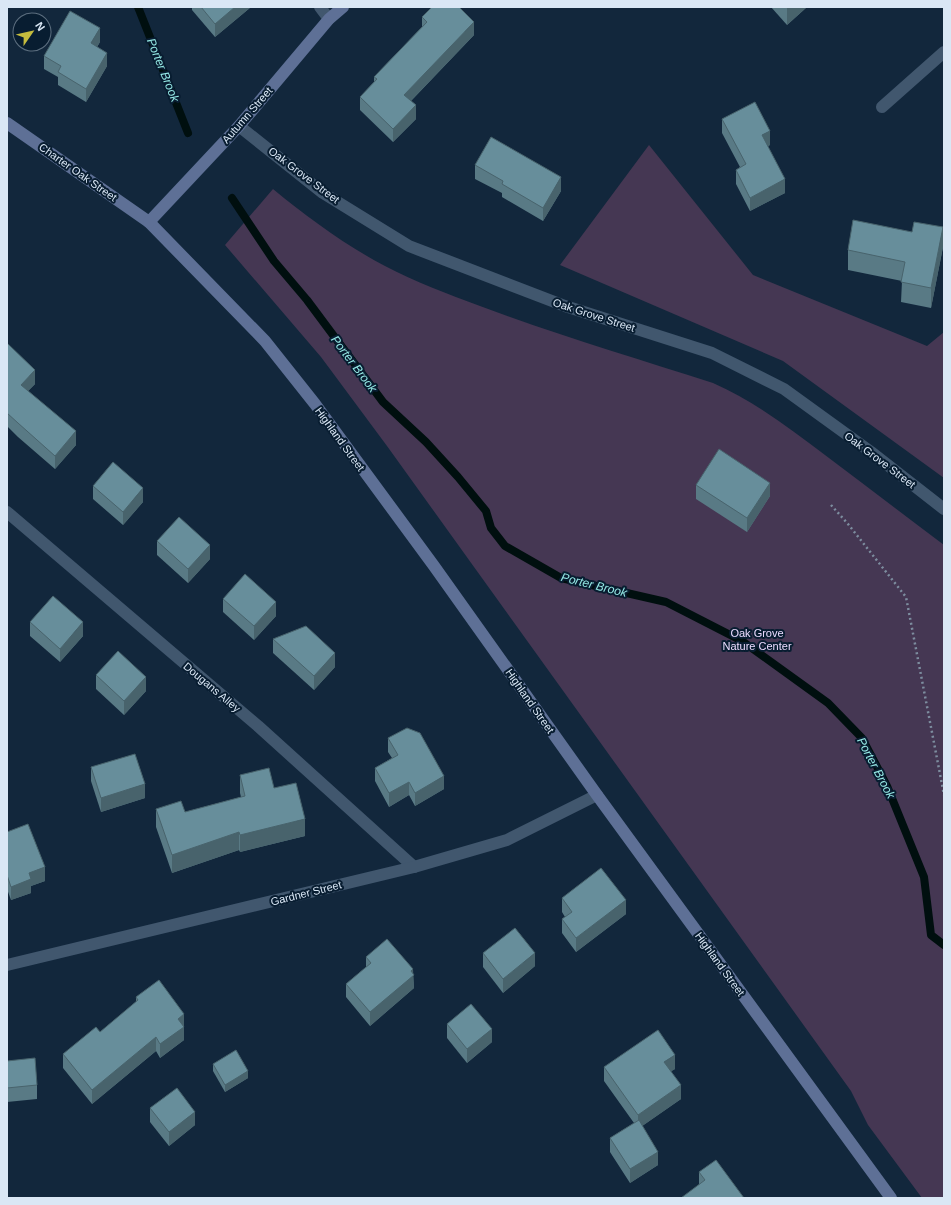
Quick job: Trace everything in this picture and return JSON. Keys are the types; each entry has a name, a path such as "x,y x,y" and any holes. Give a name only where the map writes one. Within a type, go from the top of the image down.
{"main road":[{"name":"Autumn Street","path":"149,222 239,126 329,19 343,7"},
{"name":"Charter Oak Street","path":"7,123 149,222"},
{"name":"Highland Street","path":"149,222 265,341 315,404 434,566 597,795 891,1198"}],"street":[{"path":"320,7 329,19"},
{"path":"882,107 944,52"},
{"name":"Oak Grove Street","path":"239,126 324,193 409,246 565,306 712,353 784,389 871,452 944,509"},
{"name":"Dougans Alley","path":"7,512 258,726 414,867"},
{"name":"Gardner Street","path":"7,965 414,867 507,840 597,795"}],"path":[{"path":"831,505 906,597 944,795"}],"green space":[{"path":"649,145 753,275 927,346 944,332 944,478 783,361 560,265"},
{"name":"Oak Grove Nature Center","path":"273,189 341,240 370,258 408,277 509,317 713,383 728,390 785,425 944,545 944,1198 922,1198 868,1125 851,1091 387,446 321,357 225,245"}],"building":[{"path":"201,7 235,7 215,24"},
{"path":"432,7 459,7 474,22 404,95 416,105 393,129 360,97 377,79 374,77 427,22 422,17"},
{"path":"70,11 100,28 91,43 107,53 86,89 58,72 61,66 44,56 46,52 52,52 52,42"},
{"path":"755,102 770,131 762,135 785,179 750,198 736,170 746,164 722,119"},
{"path":"491,137 561,177 543,208 502,184 503,181 475,165"},
{"path":"853,220 912,232 914,222 943,227 931,288 901,282 905,262 848,250"},
{"path":"7,343 35,370 21,385 76,431 55,456 7,413"},
{"path":"719,449 770,483 747,518 696,485"},
{"path":"113,462 143,488 123,512 93,486"},
{"path":"179,517 210,545 188,569 157,541"},
{"path":"245,574 276,602 254,626 223,599"},
{"path":"53,596 83,622 60,649 30,622"},
{"path":"306,626 335,653 314,676 273,639"},
{"path":"118,651 146,677 124,701 96,675"},
{"path":"407,728 420,733 444,776 415,793 409,782 389,793 375,768 398,755 388,738"},
{"path":"135,754 145,784 101,798 91,767"},
{"path":"269,768 274,788 296,783 305,819 240,835 239,832 172,855 156,809 181,801 185,812 245,796 240,775"},
{"path":"28,824 45,867 29,873 31,879 11,887 7,875 7,832"},
{"path":"601,868 626,900 576,938 562,919 572,912 562,898"},
{"path":"515,928 535,953 503,979 483,953"},
{"path":"387,939 413,969 411,971 414,975 370,1012 346,984 371,963 366,957"},
{"path":"159,980 184,1014 178,1019 184,1027 160,1044 156,1037 92,1090 63,1054 96,1027 100,1032 138,1000 136,997"},
{"path":"471,1004 492,1029 467,1049 447,1024"},
{"path":"658,1030 675,1055 664,1062 681,1085 638,1115 604,1067"},
{"path":"236,1050 248,1071 225,1085 213,1064"},
{"path":"35,1058 37,1085 7,1088 7,1061"},
{"path":"177,1088 195,1112 169,1132 150,1108"},
{"path":"639,1120 658,1152 630,1169 610,1138"},
{"path":"716,1160 744,1198 681,1198 705,1180 699,1172"}],"waterway":[{"name":"Porter Brook","path":"138,7 188,133"},
{"name":"Porter Brook","path":"232,198 274,261 307,300 383,402 426,442 458,477 486,511 491,528 505,546 561,578 666,602 742,641 828,703 862,738 887,786 924,877 931,935 944,945"}]}
